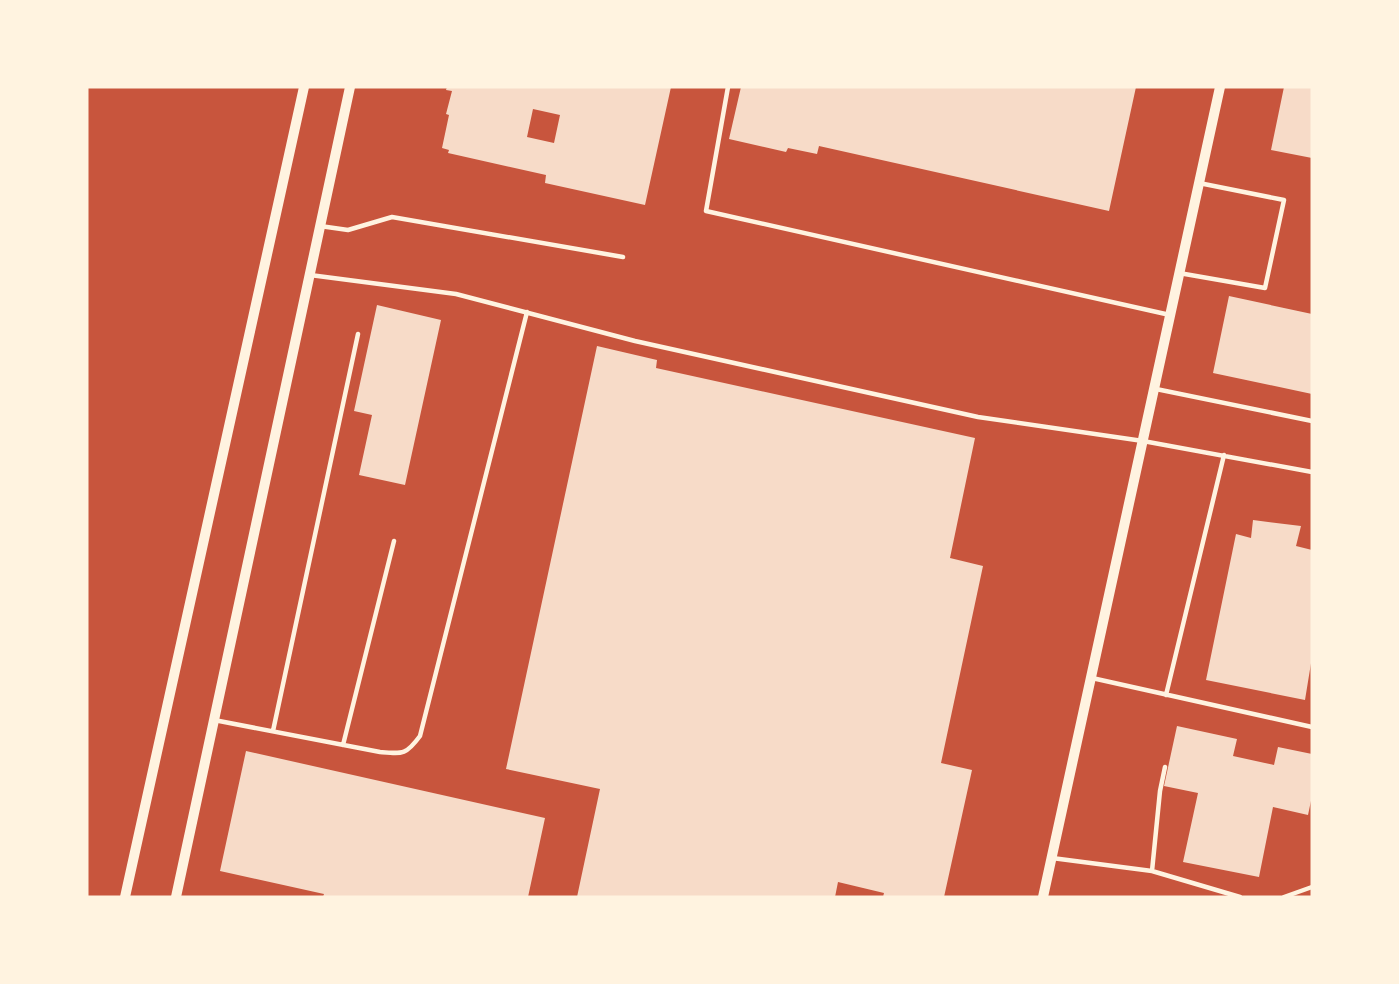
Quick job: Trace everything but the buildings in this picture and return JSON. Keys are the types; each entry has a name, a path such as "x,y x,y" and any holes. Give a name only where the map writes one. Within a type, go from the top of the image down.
{"street":[{"path":"125,897 304,87"},
{"path":"176,897 350,87"},
{"path":"1043,897 1220,87"}],"lane":[{"path":"728,87 706,212 1170,315"},
{"path":"1179,273 1265,288 1284,200 1199,183"},
{"path":"320,226 348,230 392,217 623,257"},
{"path":"310,275 456,294 653,345 978,417 1143,441 1312,472"},
{"path":"214,720 380,753 403,754 420,736 527,312"},
{"path":"273,731 358,334"},
{"path":"1154,388 1312,421"},
{"path":"1166,695 1224,456"},
{"path":"344,745 394,541"},
{"path":"1091,678 1312,727"},
{"path":"1152,872 1160,790 1165,767"},
{"path":"1052,858 1152,872 1240,897"},
{"path":"1284,897 1312,887"}]}
